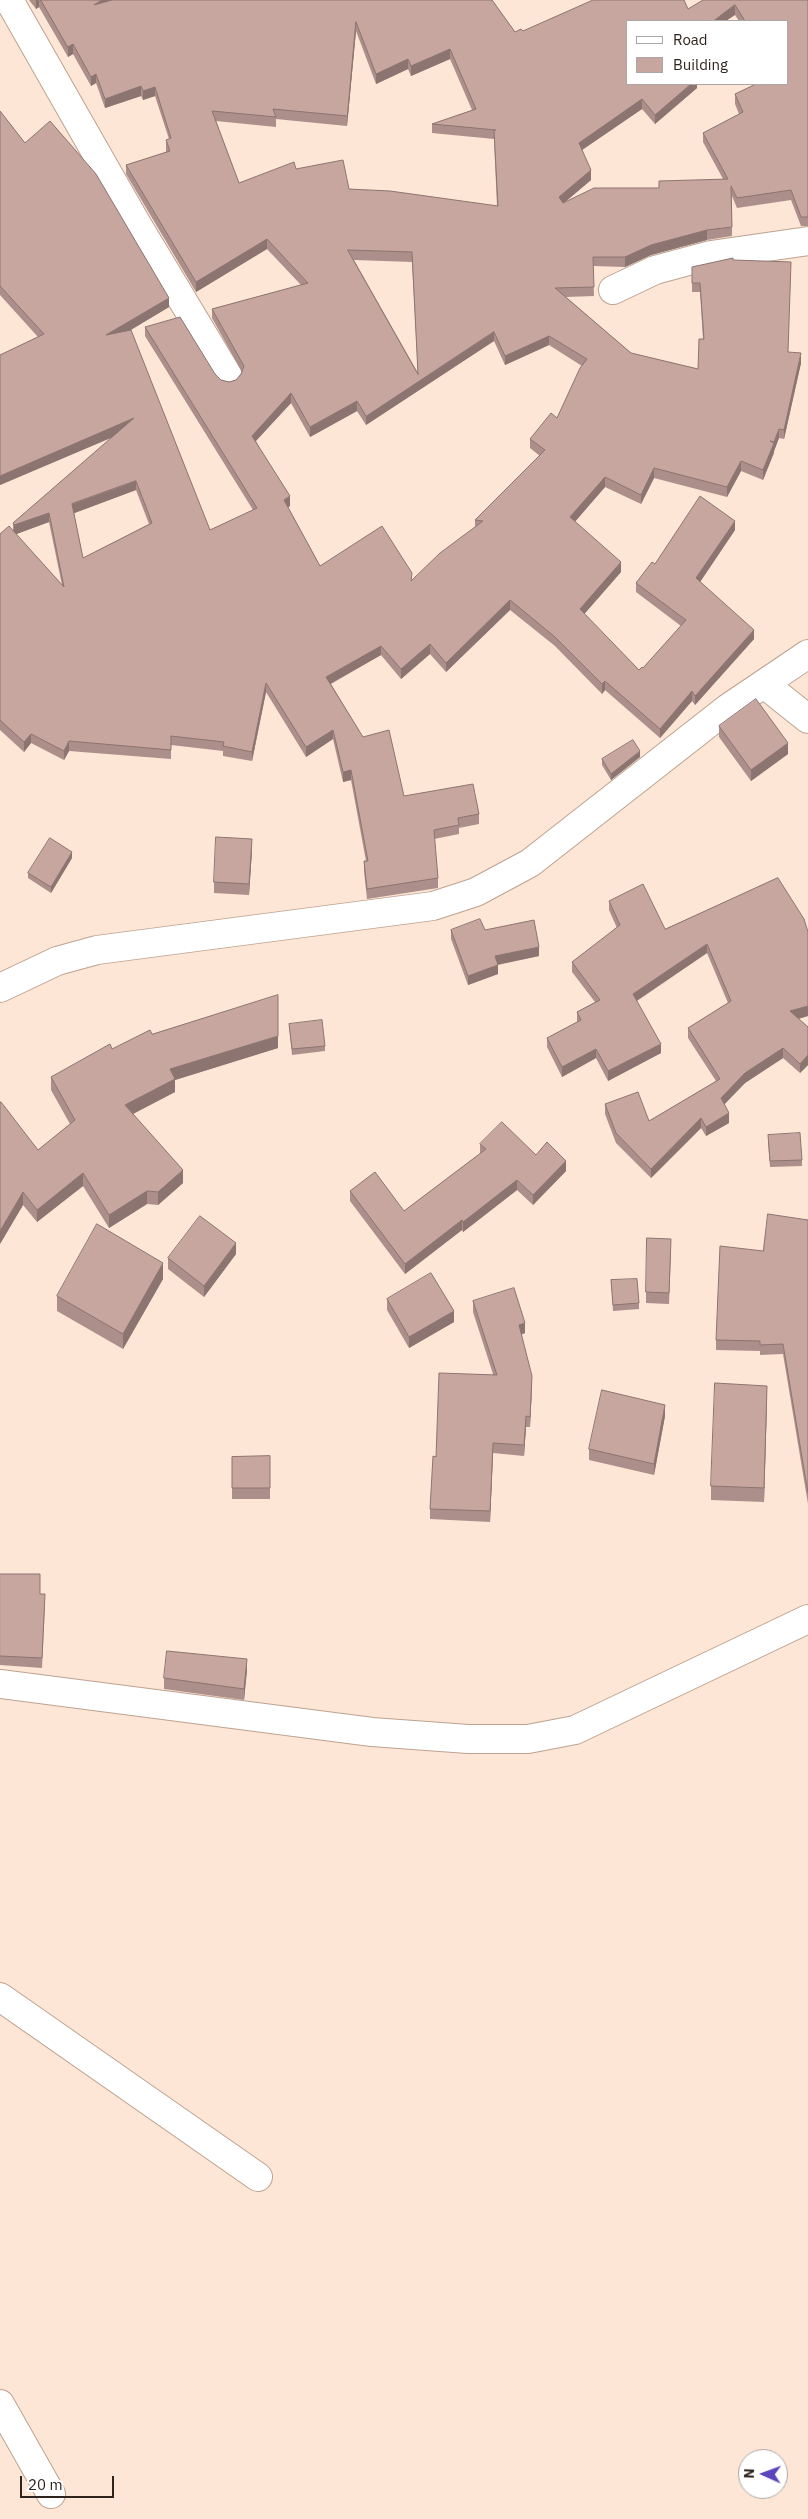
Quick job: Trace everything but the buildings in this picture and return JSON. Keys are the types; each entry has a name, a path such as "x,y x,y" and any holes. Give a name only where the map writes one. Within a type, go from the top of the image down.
{"street":[{"path":"9,0 135,221 228,376"},
{"path":"613,290 655,270 711,255 808,241"},
{"path":"0,988 57,961 97,950 433,906 476,892 530,863 728,708 808,654"},
{"path":"764,684 808,719"},
{"path":"0,1684 372,1732 468,1739 528,1739 575,1730 808,1619"},
{"path":"0,1996 258,2176"},
{"path":"0,2404 51,2494"}]}
